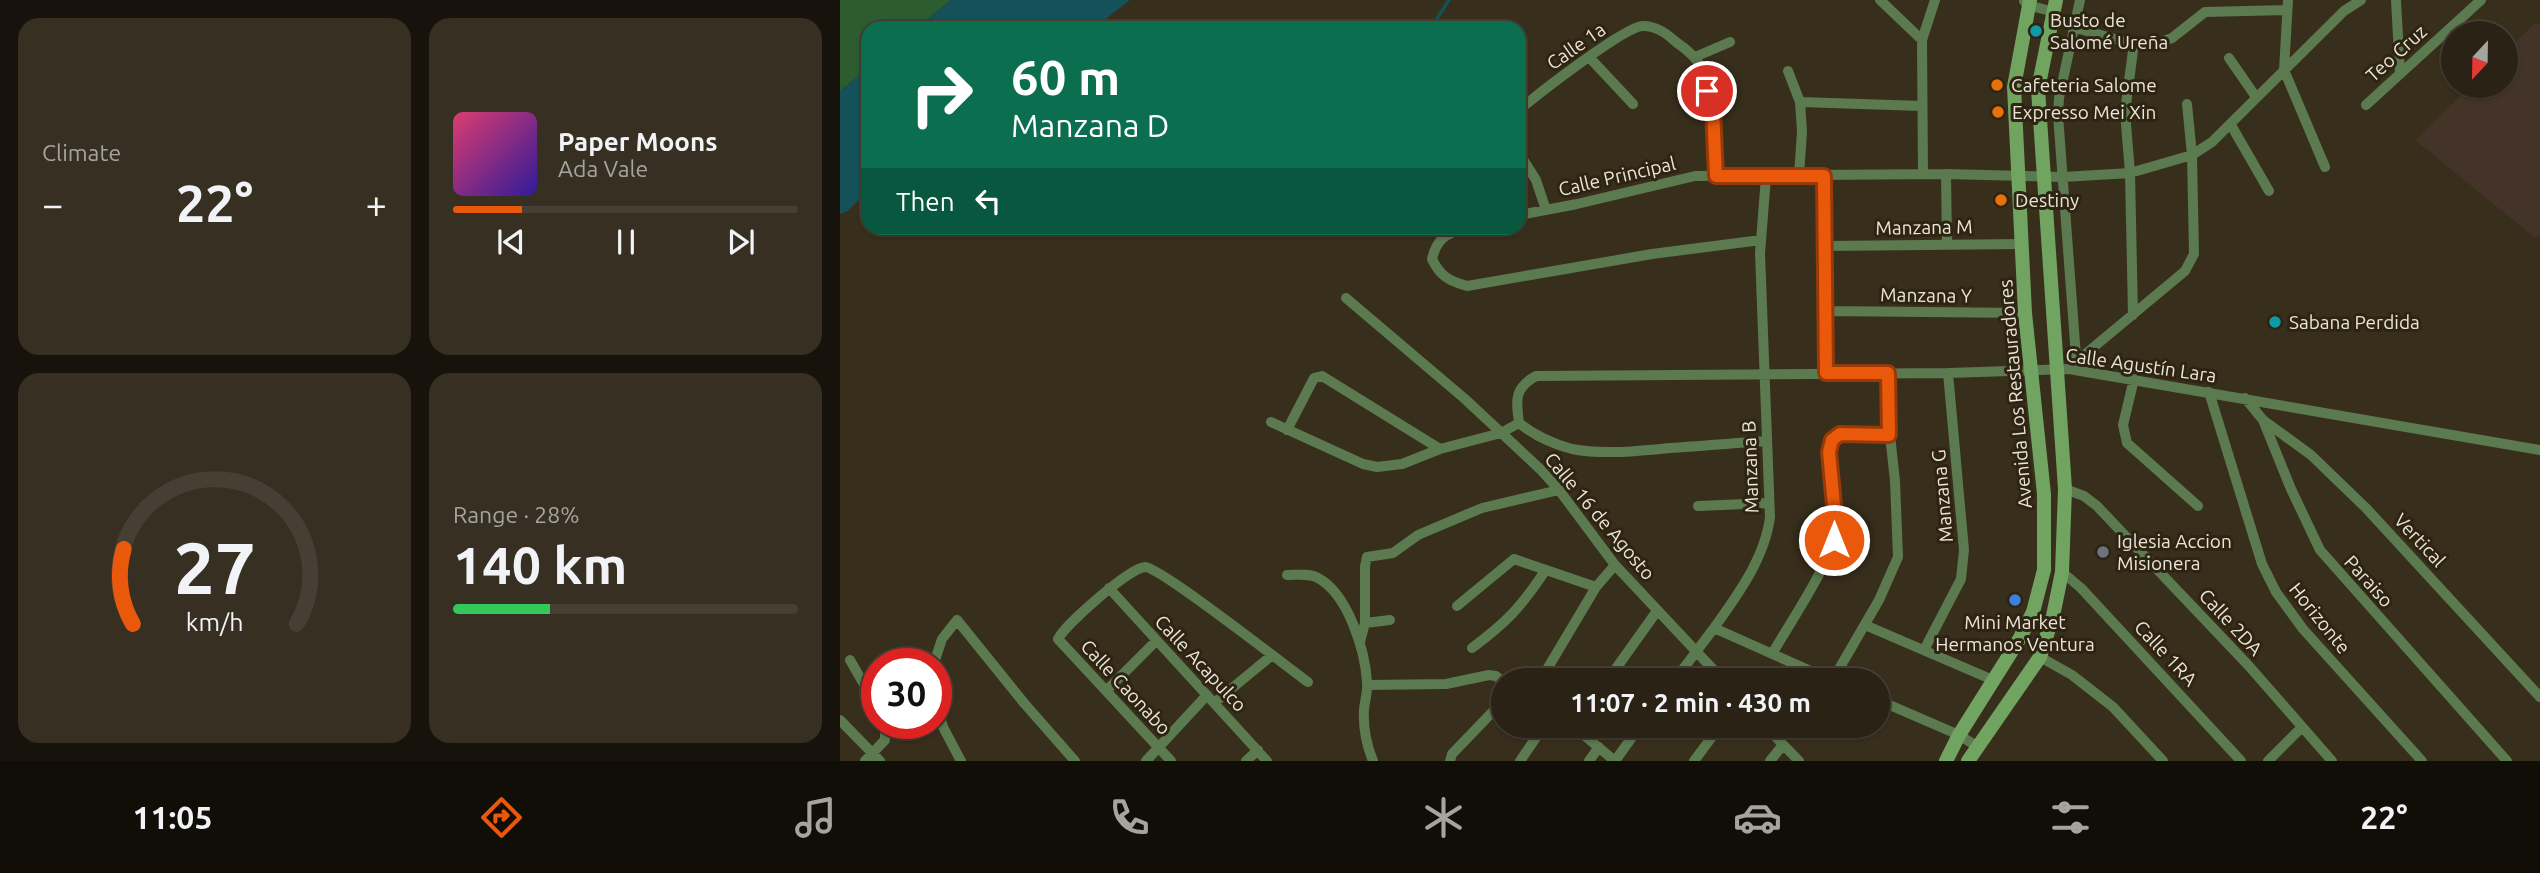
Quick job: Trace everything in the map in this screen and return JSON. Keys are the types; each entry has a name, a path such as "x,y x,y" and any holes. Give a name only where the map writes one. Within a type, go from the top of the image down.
{"street":[{"path":"1880,0 1922,40"},
{"path":"1923,174 1922,40 1935,0"},
{"path":"2077,366 2058,115 2059,98 2080,0"},
{"name":"Calle Principal","path":"1526,214 1695,176 1946,174 2063,177 2130,173 2192,155 2212,142 2344,6 2361,0"},
{"path":"2396,0 2400,74"},
{"name":"Teo Cruz","path":"2366,104 2481,0"},
{"path":"1968,761 2040,657 2062,572 2065,489 2038,89 2055,6 2027,2"},
{"name":"Avenida Los Restauradores","path":"1946,761 1959,735 2020,638 2033,612 2044,570 2044,494 2025,313 2014,87 2027,2"},
{"path":"2073,27 2134,43 2153,45 2172,38 2207,6 2288,5 2284,70 2325,167"},
{"name":"Calle 1a","path":"1526,105 1589,57 1642,25 1662,30 1695,57"},
{"path":"1716,176 1713,109 1695,57 1730,42"},
{"path":"2133,315 2130,173 2125,112 2134,43"},
{"path":"1589,57 1633,104"},
{"path":"2229,58 2256,97"},
{"path":"1788,71 1800,102 1799,176"},
{"path":"1800,102 1922,106"},
{"path":"2077,366 2185,271 2194,254 2192,155 2187,104"},
{"path":"2231,125 2269,191"},
{"path":"1526,164 1536,180 1546,210"},
{"path":"1946,174 1947,244"},
{"path":"1824,176 1826,373"},
{"name":"Manzana B","path":"1684,668 1731,604 1768,534 1768,442 1763,373 1761,240 1766,177"},
{"path":"1444,235 1435,244 1432,259 1439,272 1451,282 1467,286 1652,254 1761,240"},
{"name":"Manzana M","path":"1825,246 2023,244"},
{"name":"Calle 16 de Agosto","path":"1346,298 1456,390 1559,489 1615,565 1712,668"},
{"name":"Manzana Y","path":"1825,311 2025,313"},
{"name":"Calle Agustín Lara","path":"1519,423 1517,406 1522,383 1536,376 1948,373 2056,370 2077,366 2134,379 2540,450"},
{"path":"1840,668 1898,557 1895,481 1889,435 1888,373"},
{"name":"Manzana G","path":"1924,650 1961,579 1964,550 1948,373"},
{"path":"1287,430 1314,378 1322,376 1440,449"},
{"path":"2134,379 2123,425 2127,443 2198,506"},
{"name":"Horizonte","path":"2209,392 2262,564 2276,592 2303,629 2422,761"},
{"name":"Paraiso","path":"2245,398 2263,420 2320,550 2507,761"},
{"name":"Vertical","path":"2263,420 2311,454 2366,508 2540,697"},
{"path":"1271,422 1363,464 1377,467 1402,464 1440,449 1501,433 1519,423 1532,433 1550,441 1592,451 1768,442"},
{"path":"1772,654 1824,566 1834,540 1836,527 1829,452 1832,440 1840,434 1889,435"},
{"path":"1360,642 1365,623 1367,557 1393,553 1418,535 1482,509 1559,489"},
{"name":"Calle 2DA","path":"2065,489 2084,495 2097,506 2183,595 2332,761"},
{"path":"1698,506 1769,503"},
{"path":"1457,606 1511,560 1518,559 1545,571 1596,587"},
{"path":"1548,668 1596,587 1615,565"},
{"path":"1109,588 1141,568 1151,569 1203,603 1308,682"},
{"path":"1472,648 1522,606 1545,571"},
{"name":"Calle 1RA","path":"2062,572 2081,587 2241,761"},
{"path":"1287,575 1314,576 1329,586 1342,603 1360,642 1367,685 1365,736 1373,761"},
{"name":"Calle Caonabo","path":"1109,588 1059,635 1060,642 1171,761"},
{"name":"Calle Acapulco","path":"1109,588 1267,761"},
{"path":"1616,668 1657,611"},
{"path":"939,648 942,639 957,620 1024,704 1076,761"},
{"path":"1365,623 1390,620"},
{"path":"1865,625 1993,680"},
{"path":"1714,628 1804,668"},
{"path":"1106,691 1156,641"},
{"path":"1146,761 1210,699 1271,656"},
{"path":"2040,657 2072,675 2113,707 2163,761"},
{"path":"850,660 861,679"},
{"path":"1367,685 1446,684 1491,676"},
{"path":"1890,705 1959,735 1978,747"},
{"path":"1450,761 1459,746 1491,713"},
{"path":"840,720 872,758 885,739"},
{"path":"2268,761 2302,727"},
{"path":"1520,761 1536,738"},
{"path":"1588,738 1615,761 1631,738"},
{"path":"1694,761 1711,738"},
{"path":"1776,738 1799,761"},
{"path":"949,739 961,761"},
{"path":"1770,761 1783,745"},
{"path":"1589,761 1598,747"},
{"path":"1247,761 1258,750"}],"shaded area":[{"path":"2536,22 2540,26 2540,235 2534,237 2415,140 2459,98 2518,98 2518,40"}],"green space":[{"path":"840,0 951,0 926,21 861,21 861,74 840,91"}],"water":[{"path":"951,0 1130,0 1103,21 926,21"},
{"path":"861,74 861,197 848,211 840,214 840,91"}],"waterway":[{"path":"1436,21 1449,0"}],"place":[{"name":"Busto de Salomé Ureña","path":"2036,31"},
{"name":"Cafeteria Salome","path":"1997,85"},
{"name":"Expresso Mei Xin","path":"1998,112"},
{"name":"Destiny","path":"2001,200"},
{"name":"Sabana Perdida","path":"2275,322"},
{"name":"Iglesia Accion Misionera","path":"2103,552"},
{"name":"Mini Market Hermanos Ventura","path":"2015,600"}],"route":[{"path":"1707,91 1713,109 1716,176 1824,176 1826,373 1888,373 1889,435 1840,434 1832,440 1829,452 1836,527 1834,540"}]}
